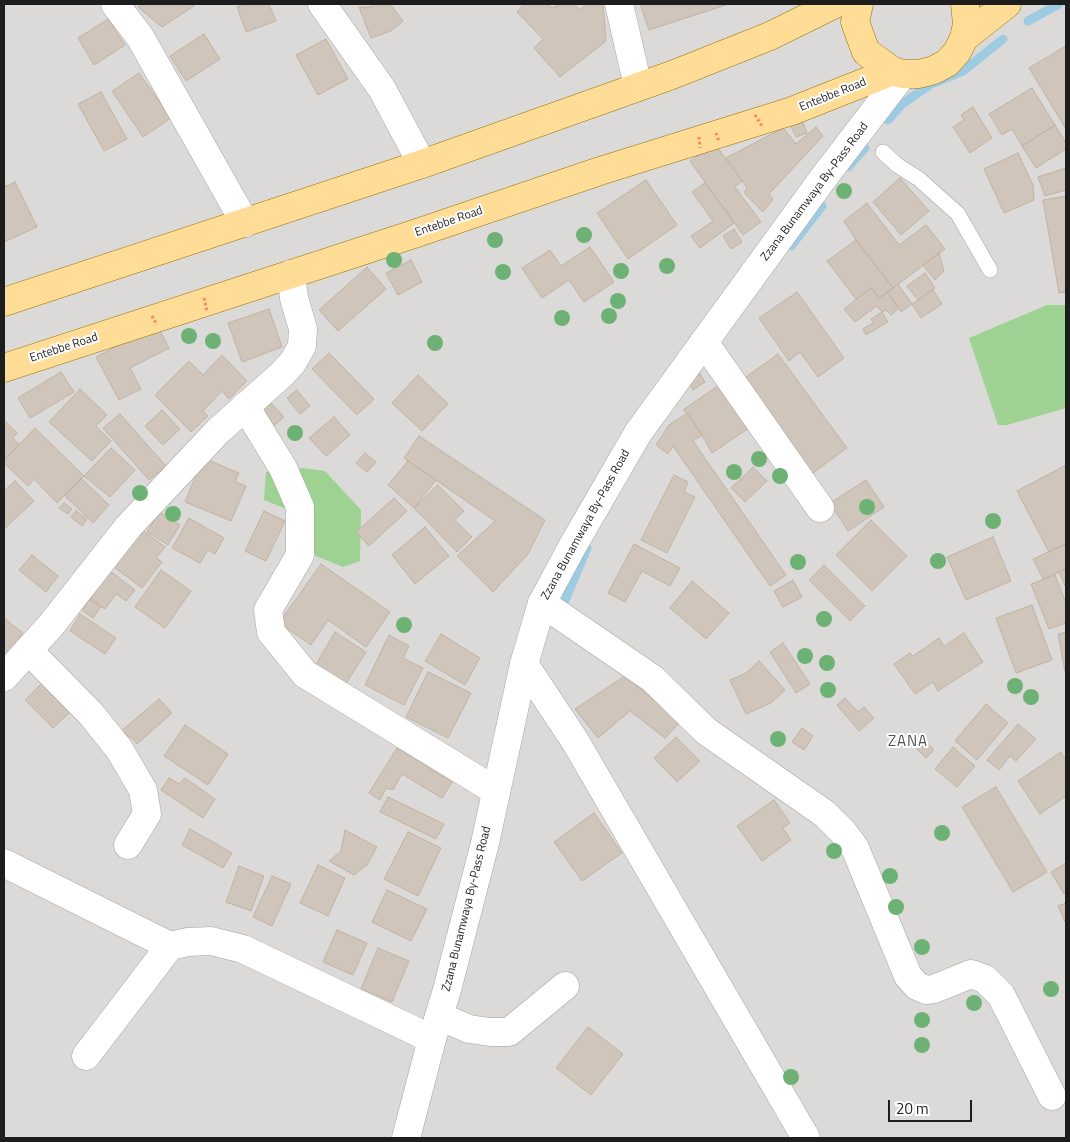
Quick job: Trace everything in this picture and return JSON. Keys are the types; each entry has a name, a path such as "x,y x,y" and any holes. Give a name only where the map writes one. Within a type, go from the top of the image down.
{"main road":[{"path":"4,302 422,164 672,75 770,36 836,4"},
{"path":"859,4 855,22 866,52 898,73"},
{"path":"964,38 967,24 965,4"},
{"path":"964,38 1007,4"},
{"name":"Entebbe Road","path":"4,368 600,171 792,111 898,73 919,74 934,70 947,63 957,52 964,38"}],"street":[{"path":"115,4 140,37 244,223"},
{"path":"322,4 382,89 422,164"},
{"path":"619,4 638,86"},
{"name":"Zzana Bunamwaya By-Pass Road","path":"406,1138 448,990 483,852 524,664 542,603 638,433 898,73"},
{"path":"4,677 52,624 128,527 218,430 281,375 293,362 302,346 303,329 294,298 291,274"},
{"path":"704,342 820,508"},
{"path":"245,406 283,468 300,507 300,555 268,610 271,632 305,674 496,791"},
{"path":"542,603 654,679 706,730 825,814 843,832 855,848 908,976 917,986 926,990 934,989 971,974 985,979 1001,995 1059,1098"},
{"path":"28,650 91,714 119,749 143,790 147,814 128,845"},
{"path":"524,664 575,741 806,1138"},
{"path":"4,863 170,946 188,942 211,941 243,949 436,1028 509,1032 565,986"},
{"path":"86,1056 170,946"}],"lane":[{"path":"883,152 897,165 919,179 958,214 990,270"}],"path":[{"path":"756,115 762,126"},
{"path":"716,133 720,141"},
{"path":"699,137 700,148"},
{"path":"204,298 207,311"},
{"path":"152,316 157,325"}],"shaded area":[{"path":"4,4 1066,4 1066,1138 4,1138"}],"green space":[{"path":"1047,305 1066,305 1066,408 1007,425 998,425 969,338"},
{"path":"303,468 325,471 361,510 360,561 343,567 316,556 289,510 264,500 266,472"}],"building":[{"path":"143,4 193,4 194,6 162,27 138,7"},
{"path":"245,4 269,4 276,21 246,32 237,7"},
{"path":"373,4 390,4 403,21 391,31 371,38 359,7 371,7"},
{"path":"524,4 547,4 552,8 561,4 575,4 579,10 588,4 603,4 606,41 560,77 534,48 543,39 517,12"},
{"path":"640,4 729,4 649,30"},
{"path":"108,19 125,45 94,65 78,38"},
{"path":"204,34 220,59 186,81 170,56"},
{"path":"326,39 348,79 318,95 296,55"},
{"path":"1066,46 1066,129 1029,68"},
{"path":"139,73 171,118 143,137 112,91"},
{"path":"1032,88 1055,125 1022,146 1012,129 1002,135 989,114"},
{"path":"101,92 127,139 104,151 78,104"},
{"path":"973,107 992,138 970,153 953,127 964,120 961,115"},
{"path":"800,115 807,133 796,137 788,120"},
{"path":"1055,125 1066,143 1066,149 1036,168 1022,146"},
{"path":"816,127 823,136 769,194 773,199 763,212 744,193 747,188 726,158 783,128 796,144"},
{"path":"715,144 742,181 735,187 761,222 743,235 690,161"},
{"path":"1018,153 1033,185 1034,200 1004,213 984,169"},
{"path":"1066,168 1066,190 1045,196 1038,177"},
{"path":"900,178 929,211 901,235 873,202"},
{"path":"646,180 677,225 628,259 597,213"},
{"path":"15,182 37,227 4,242 4,187"},
{"path":"705,183 734,223 700,248 691,236 713,221 692,192"},
{"path":"1066,196 1066,292 1059,293 1043,200"},
{"path":"867,203 899,245 926,225 945,249 893,288 856,240 844,221"},
{"path":"734,229 742,242 731,249 723,236"},
{"path":"856,240 893,288 879,298 871,288 856,299 827,261"},
{"path":"590,247 614,282 584,302 569,280 542,298 522,268 550,250 561,266"},
{"path":"939,253 944,271 935,280 923,265"},
{"path":"411,260 422,282 398,295 386,273"},
{"path":"367,267 386,289 338,331 319,310"},
{"path":"925,273 935,288 918,300 907,286"},
{"path":"898,284 912,304 901,312 887,292"},
{"path":"871,288 879,298 887,292 899,308 891,315 886,310 882,312 877,306 855,322 844,309"},
{"path":"933,290 942,304 921,318 912,304"},
{"path":"797,292 844,358 818,377 800,352 789,361 759,318"},
{"path":"269,309 282,347 242,362 228,323"},
{"path":"882,312 888,322 866,335 863,329 873,323 871,319"},
{"path":"157,325 169,348 130,368 141,389 119,400 96,357"},
{"path":"329,353 374,399 357,415 312,369"},
{"path":"778,354 847,448 810,475 742,380"},
{"path":"222,355 247,381 229,399 222,391 203,411 208,416 191,432 155,395 189,361 203,375"},
{"path":"61,372 74,392 30,418 18,398"},
{"path":"700,374 705,382 693,390 688,381"},
{"path":"418,375 448,404 422,431 392,403"},
{"path":"719,385 749,428 712,453 702,435 683,410"},
{"path":"80,389 107,415 96,426 111,441 92,461 49,422"},
{"path":"297,390 310,406 300,414 287,398"},
{"path":"271,403 284,417 270,429 257,415"},
{"path":"162,410 180,429 163,445 145,426"},
{"path":"687,413 702,435 693,441 786,575 770,586 673,446 668,454 656,445 669,425"},
{"path":"120,414 166,466 149,480 103,428"},
{"path":"334,417 350,435 326,456 309,438"},
{"path":"4,420 17,433 13,438 19,444 4,460"},
{"path":"35,428 84,476 57,503 34,479 28,486 4,463 4,460"},
{"path":"419,436 545,520 528,554 493,592 457,556 495,521 404,458"},
{"path":"111,448 135,470 110,497 84,476"},
{"path":"365,453 376,462 367,472 356,463"},
{"path":"203,458 239,473 235,482 246,486 231,521 185,502"},
{"path":"408,461 436,480 414,508 388,485"},
{"path":"1066,465 1066,544 1049,552 1017,491"},
{"path":"753,467 767,481 745,502 731,488"},
{"path":"674,475 688,482 684,492 695,497 667,553 641,540"},
{"path":"81,478 109,505 93,523 64,495"},
{"path":"866,480 884,507 848,531 830,503"},
{"path":"15,481 34,501 4,529 4,491"},
{"path":"438,485 464,511 455,520 472,537 457,552 414,508"},
{"path":"394,498 407,511 369,546 356,532"},
{"path":"64,503 72,509 68,514 59,508"},
{"path":"76,511 87,519 82,526 71,517"},
{"path":"264,511 285,521 266,561 245,551"},
{"path":"159,512 180,525 168,545 147,532"},
{"path":"189,518 224,538 215,554 208,550 200,563 172,548"},
{"path":"871,520 907,556 872,591 836,555"},
{"path":"138,527 165,547 156,558 162,562 142,588 110,564"},
{"path":"425,527 449,556 415,584 392,555"},
{"path":"993,537 1011,581 966,600 947,557"},
{"path":"634,544 680,568 670,586 642,571 625,602 608,593"},
{"path":"1066,544 1066,569 1043,579 1033,559"},
{"path":"32,555 58,576 46,592 19,570"},
{"path":"321,564 390,612 366,647 328,620 311,645 279,623"},
{"path":"824,565 865,606 850,621 809,580"},
{"path":"1066,569 1066,588 1059,572"},
{"path":"161,570 191,591 165,628 135,607"},
{"path":"110,571 135,590 126,601 116,594 105,609 90,599"},
{"path":"1055,575 1066,603 1066,623 1049,629 1031,584"},
{"path":"793,580 802,597 783,607 774,591"},
{"path":"692,581 729,613 706,639 670,608"},
{"path":"90,599 101,607 93,618 82,610"},
{"path":"1032,605 1052,660 1016,673 996,618"},
{"path":"80,614 116,638 105,654 70,631"},
{"path":"4,618 23,633 4,658"},
{"path":"335,632 366,652 345,685 315,666"},
{"path":"1066,632 1066,672 1065,672 1058,634"},
{"path":"964,633 983,662 938,691 933,682 915,694 894,664 910,653 913,656 939,638 944,646"},
{"path":"441,634 480,658 465,685 425,661"},
{"path":"389,635 409,646 403,658 423,668 404,705 365,685"},
{"path":"783,643 810,684 796,693 770,652"},
{"path":"759,661 785,690 771,703 746,714 730,680 746,673"},
{"path":"428,672 471,693 448,738 406,717"},
{"path":"625,676 680,722 665,738 630,711 598,738 575,709"},
{"path":"42,683 70,712 53,728 25,700"},
{"path":"845,698 858,712 864,707 874,718 859,731 837,705"},
{"path":"159,699 172,713 137,744 132,738 120,732"},
{"path":"986,704 1008,723 977,760 955,741"},
{"path":"1018,724 1036,739 1016,761 1010,756 999,770 987,760"},
{"path":"185,725 228,754 208,785 164,756"},
{"path":"802,728 813,736 804,750 792,742"},
{"path":"676,737 700,761 677,782 654,758"},
{"path":"925,741 934,750 926,758 917,749"},
{"path":"953,747 975,766 957,787 935,769"},
{"path":"397,748 452,782 442,798 402,774 393,790 386,788 380,800 369,793"},
{"path":"1061,752 1066,760 1066,796 1040,814 1018,781"},
{"path":"169,778 179,784 185,778 215,799 203,818 161,790"},
{"path":"996,787 1047,872 1013,892 962,807"},
{"path":"388,797 444,824 436,839 380,812"},
{"path":"774,800 790,823 783,828 791,840 762,861 737,826"},
{"path":"594,813 622,853 582,881 554,842"},
{"path":"190,829 232,853 223,868 182,845"},
{"path":"345,830 377,847 367,865 354,875 329,861 341,851"},
{"path":"408,832 441,848 418,896 384,879"},
{"path":"1066,863 1066,893 1064,894 1051,872"},
{"path":"318,865 345,878 328,916 300,903"},
{"path":"239,866 264,876 251,911 226,902"},
{"path":"272,876 291,884 272,926 253,917"},
{"path":"387,890 427,909 411,941 372,922"},
{"path":"1066,903 1066,924 1058,906"},
{"path":"337,930 367,943 353,975 323,962"},
{"path":"378,948 409,961 392,1002 361,989"},
{"path":"588,1027 623,1054 591,1095 556,1068"}],"waterway":[{"path":"1028,21 1059,4"},
{"path":"888,120 902,104 931,84 963,71 1003,39"},
{"path":"848,167 865,148"},
{"path":"791,246 822,206"},
{"path":"563,605 587,548"}],"district":[{"name":"ZANA","path":"908,742"}]}
